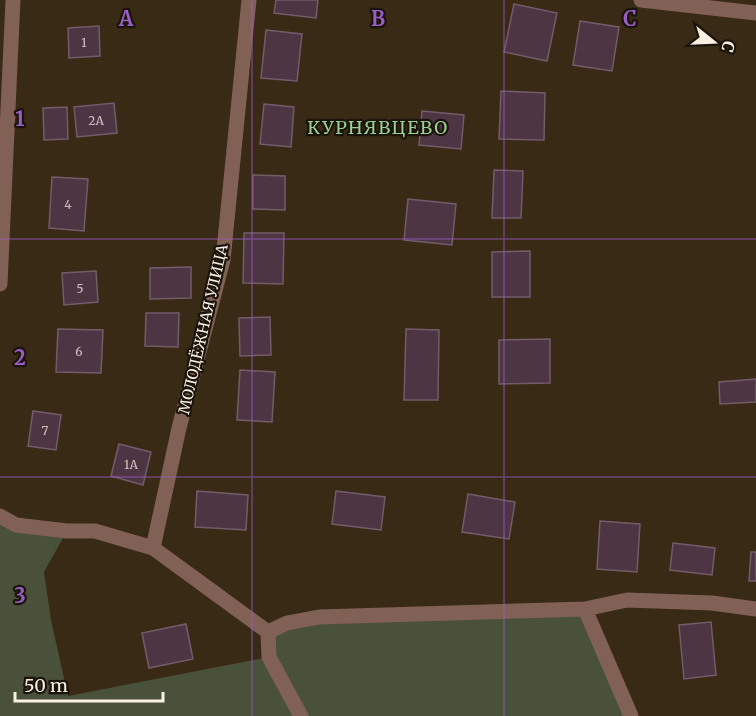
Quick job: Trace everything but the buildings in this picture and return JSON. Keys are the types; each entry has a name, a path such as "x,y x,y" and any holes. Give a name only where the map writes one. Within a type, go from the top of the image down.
{"street":[{"path":"0,284 13,0"},
{"name":"МОЛОДЁЖНАЯ УЛИЦА","path":"153,548 179,428 223,260 249,0"},
{"path":"641,0 756,13"},
{"path":"0,516 16,525 67,531 95,531 153,548 268,632"},
{"path":"268,632 287,623 319,617 585,609 627,600 712,603 756,609"},
{"path":"585,609 631,716"},
{"path":"268,632 269,657 301,716"}],"green space":[{"path":"0,516 67,531 44,572 51,620 68,696 269,657 268,632 287,623 585,609 631,716 0,716"}],"district":[{"name":"КУРНЯВЦЕВО","path":"378,127"}]}
